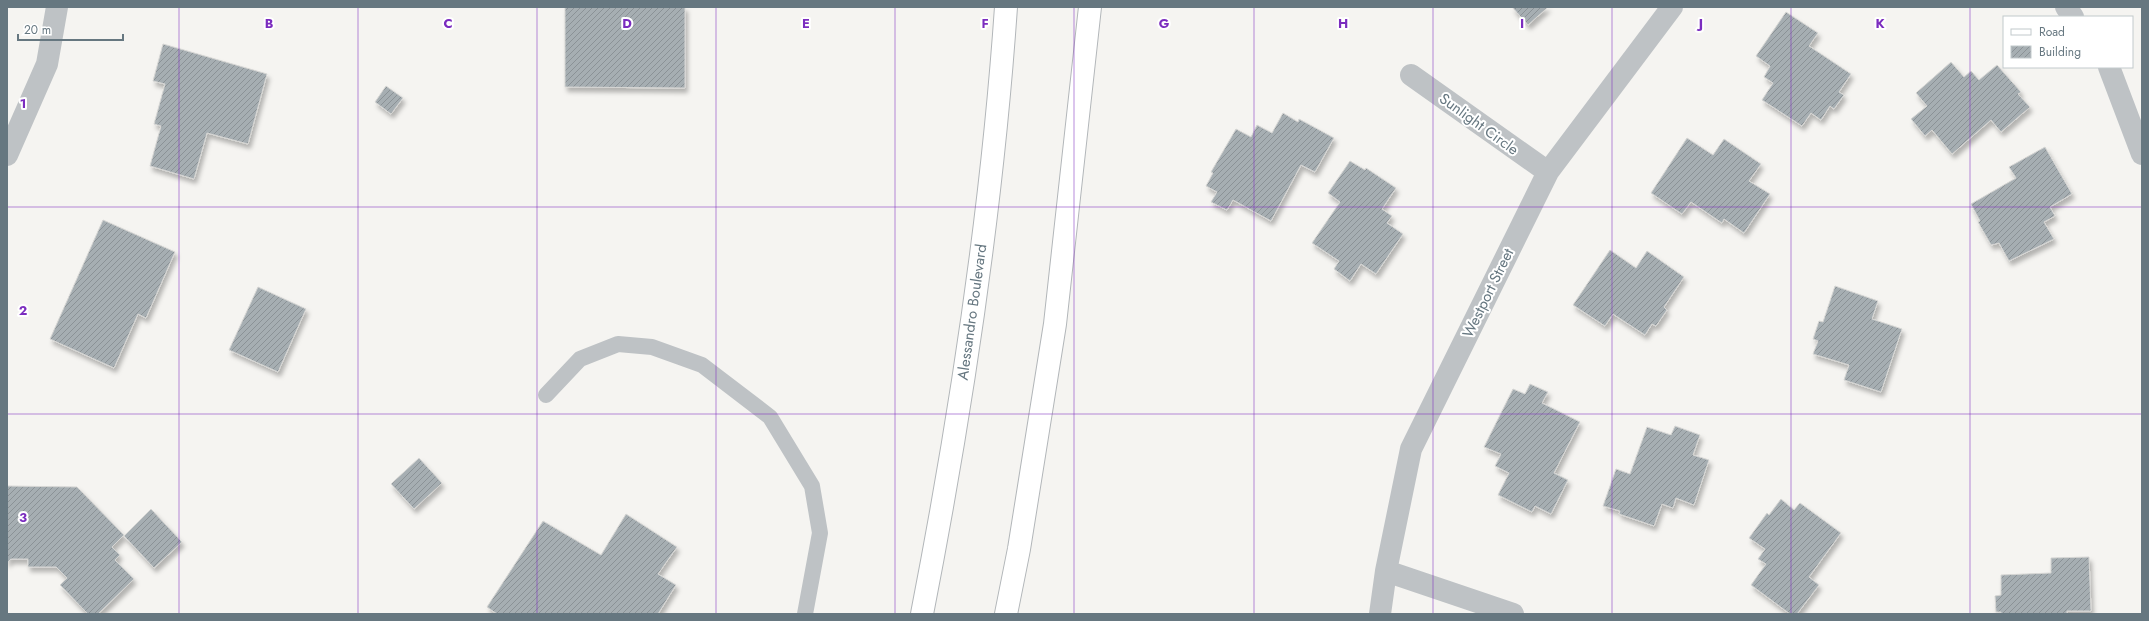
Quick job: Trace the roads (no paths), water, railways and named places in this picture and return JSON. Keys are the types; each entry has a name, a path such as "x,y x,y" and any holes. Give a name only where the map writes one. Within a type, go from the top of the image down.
{"main road":[{"name":"Alessandro Boulevard","path":"922,614 940,521 975,302 1002,60 1006,7"},
{"path":"1006,614 1019,549 1055,324 1090,7"}],"street":[{"path":"7,155 47,64 57,7"},
{"name":"Westport Street","path":"1380,614 1386,571 1411,449 1548,172 1672,7"},
{"path":"2066,7 2072,16"},
{"path":"2109,68 2142,154"},
{"name":"Sunlight Circle","path":"1411,75 1548,172"},
{"path":"1386,571 1513,614"}],"lane":[{"path":"546,395 580,359 618,344 652,347 702,365 770,417 812,486 815,502 820,533 805,614"}]}
